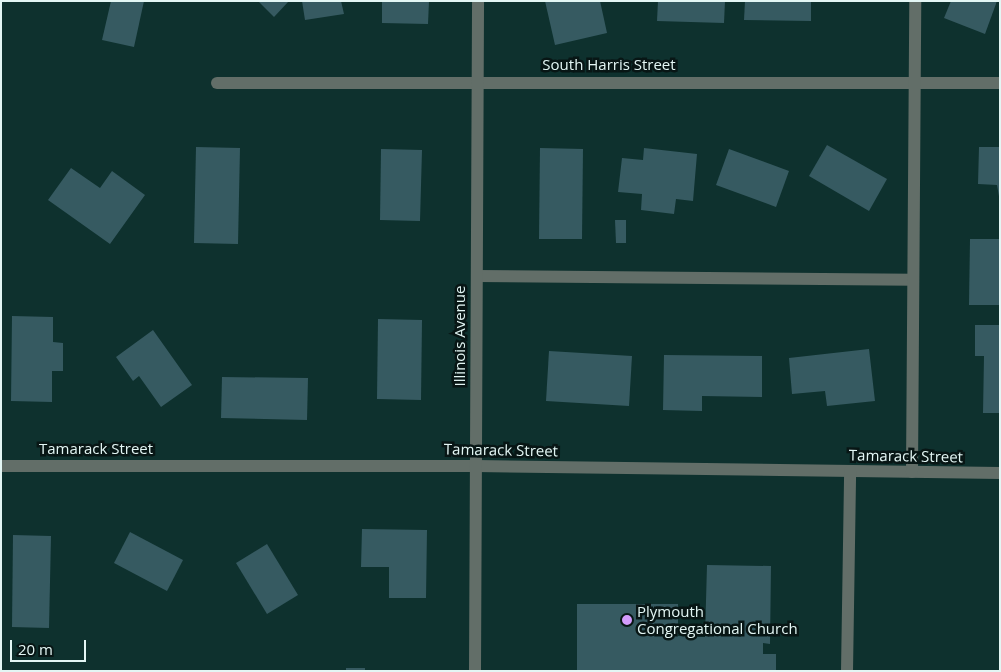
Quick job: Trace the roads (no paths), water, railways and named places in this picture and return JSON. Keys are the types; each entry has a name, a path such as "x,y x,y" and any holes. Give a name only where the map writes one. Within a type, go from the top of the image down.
{"street":[{"name":"Illinois Avenue","path":"475,671 478,1"},
{"path":"912,472 915,1"},
{"name":"South Harris Street","path":"218,82 478,80 1000,83"},
{"path":"476,276 913,280"},
{"name":"Tamarack Street","path":"1,466 476,466 1000,473"},
{"path":"847,671 850,471"}],"place":[{"name":"Plymouth Congregational Church","path":"627,620"}]}
